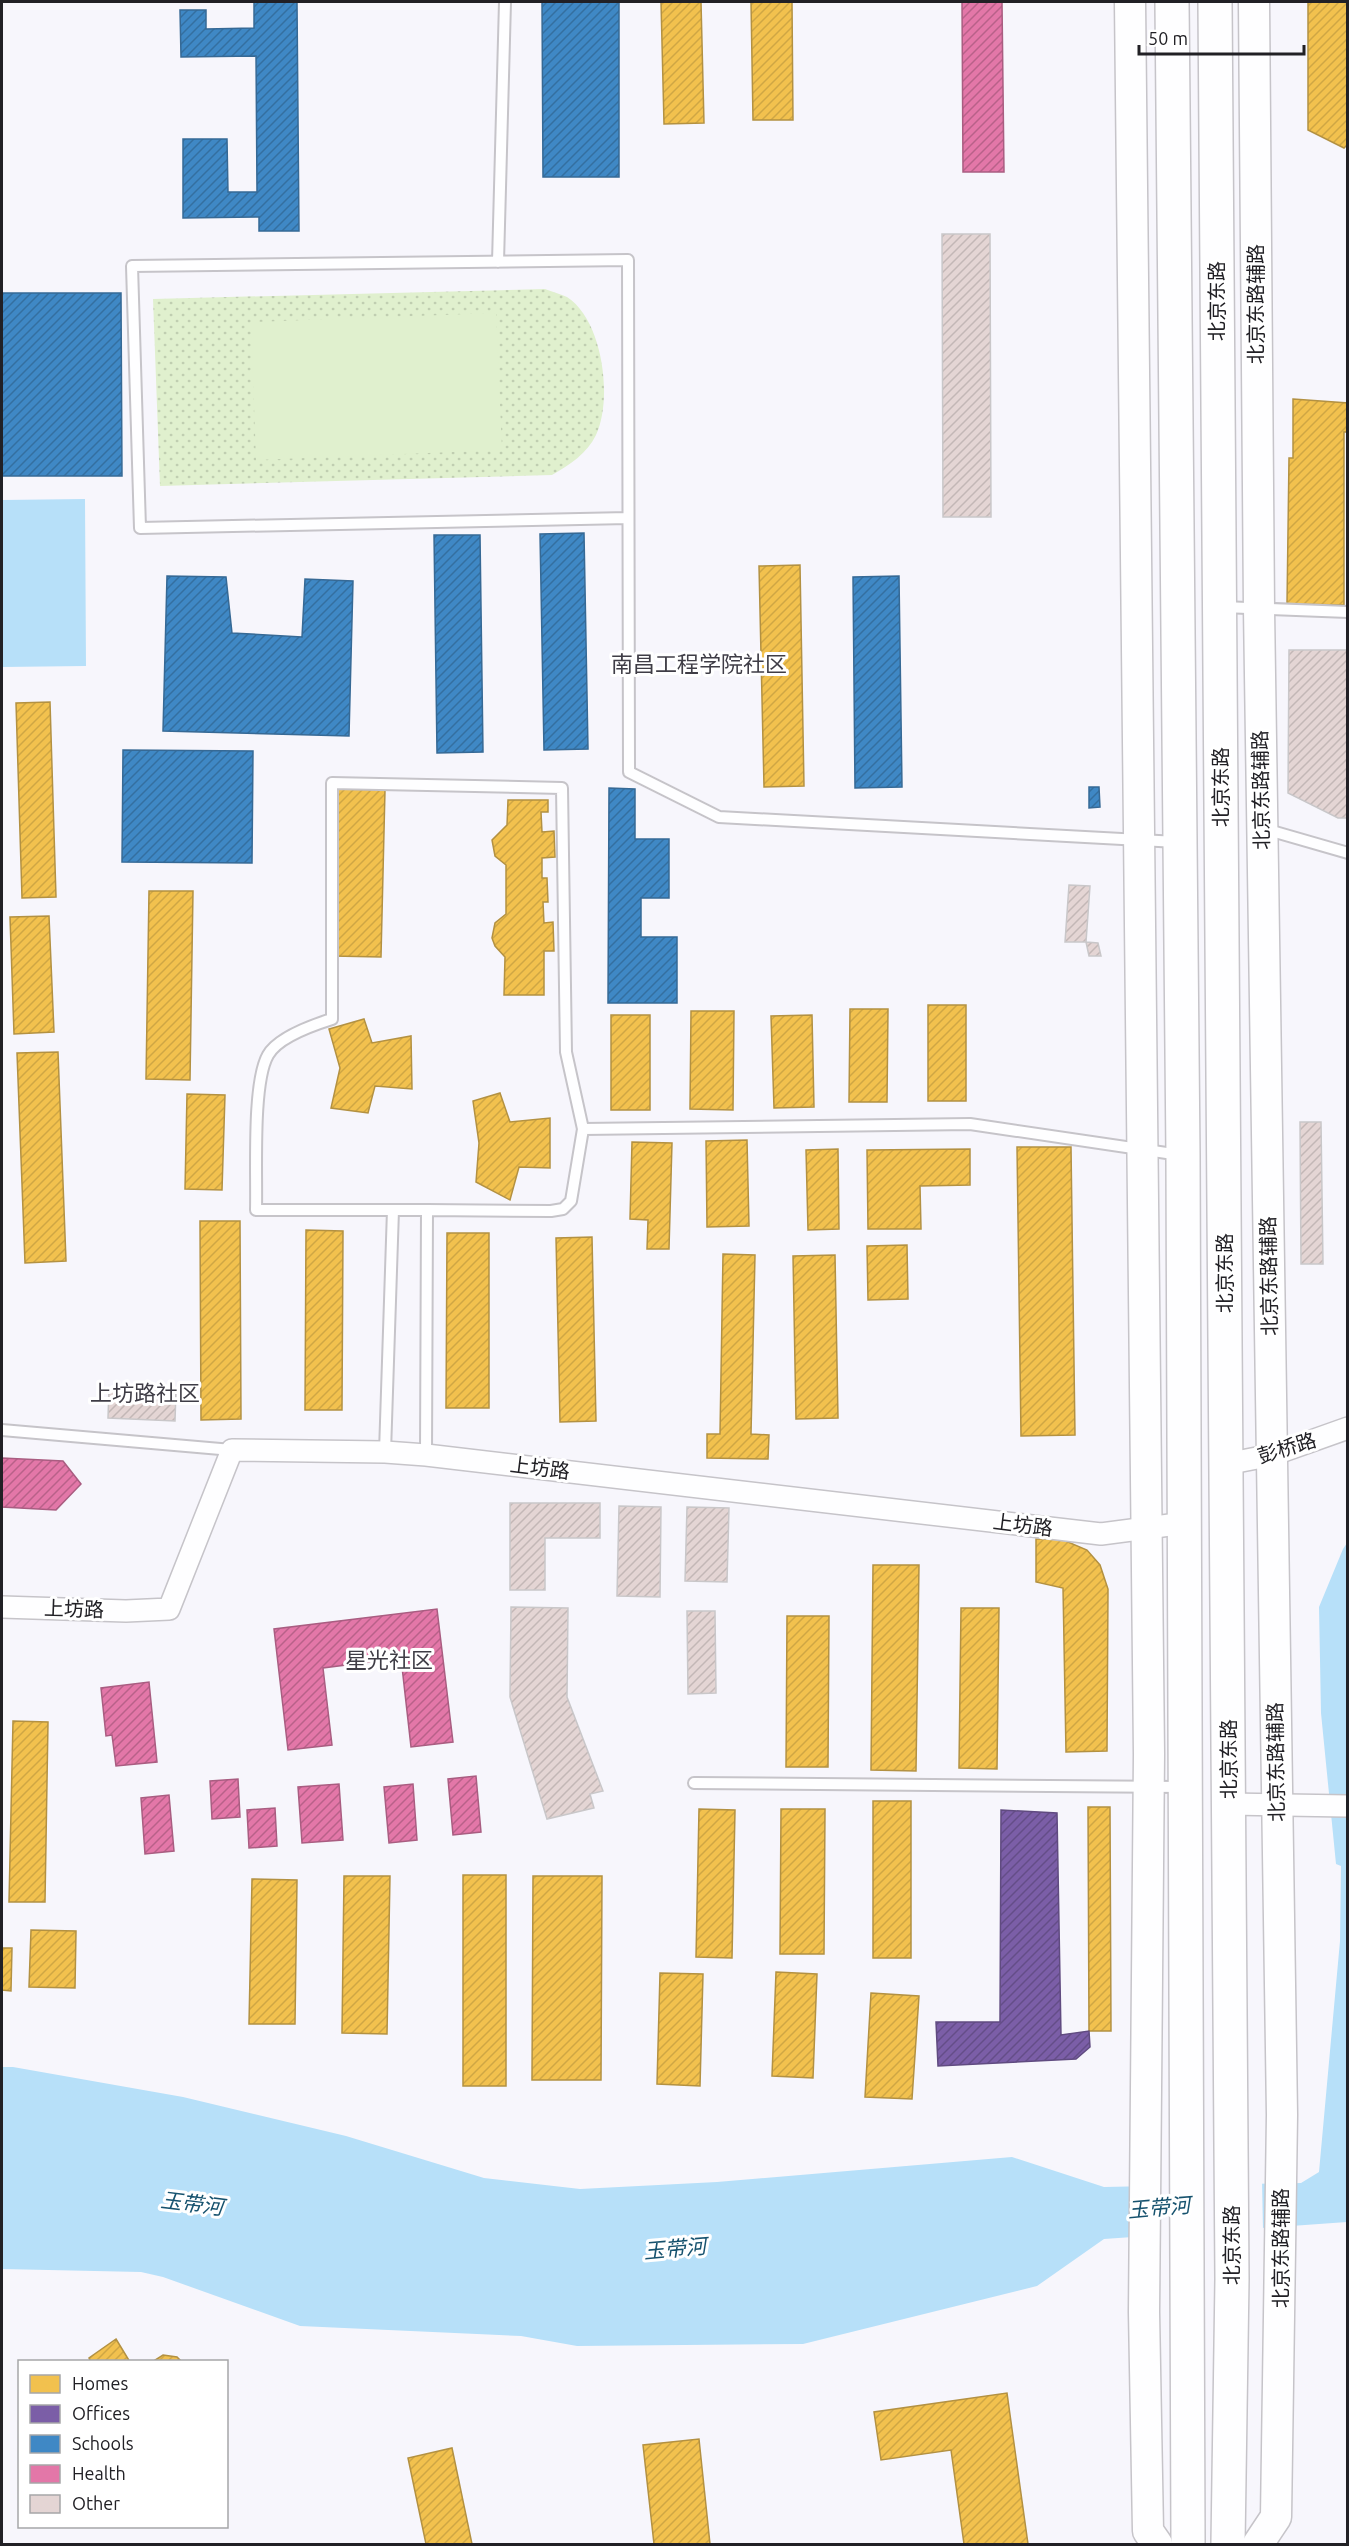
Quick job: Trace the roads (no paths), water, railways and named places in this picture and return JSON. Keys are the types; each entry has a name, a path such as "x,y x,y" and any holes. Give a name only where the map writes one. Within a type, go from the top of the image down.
{"main road":[{"path":"1130,2 1149,1787 1145,2292 1148,2531 1157,2544"},
{"name":"北京东路","path":"1172,2 1183,1156 1188,2544"},
{"name":"北京东路","path":"1215,2 1232,2279 1228,2544"},
{"name":"北京东路辅路","path":"1254,2 1259,609 1282,2115 1276,2517 1258,2544"}],"street":[{"name":"彭桥路","path":"1226,1464 1272,1455 1347,1428"},
{"name":"上坊路","path":"2,1607 126,1611 169,1609 232,1450 385,1452 426,1455 1101,1534 1185,1524"},
{"path":"1229,1804 1340,1807"}],"lane":[{"path":"498,261 505,2"},
{"path":"628,518 140,528 132,266 628,260 629,771 719,817 1180,842"},
{"path":"1219,607 1347,612"},
{"path":"332,783 562,788 567,1052 583,1129 571,1201 563,1209 551,1211 256,1210 259,1078 269,1053 299,1030 332,1019 332,783"},
{"path":"1262,828 1347,854"},
{"path":"583,1129 970,1124 1183,1156"},
{"path":"385,1452 393,1210"},
{"path":"426,1455 428,1210"},
{"path":"2,1430 232,1450"},
{"path":"694,1783 1186,1787"}],"water":[{"path":"85,499 86,666 2,667 2,500"},
{"name":"玉带河","path":"1347,1543 1347,2222 1104,2239 1037,2286 803,2344 577,2346 521,2336 300,2326 163,2277 141,2272 2,2269 2,2067 183,2097 346,2136 484,2178 580,2189 717,2182 1012,2157 1104,2187 1301,2183 1319,2172 1340,1941 1341,1866 1336,1864 1321,1713 1319,1607"}],"district":[{"name":"南昌工程学院社区","path":"699,664"},
{"name":"上坊路社区","path":"145,1393"},
{"name":"星光社区","path":"389,1660"}]}
